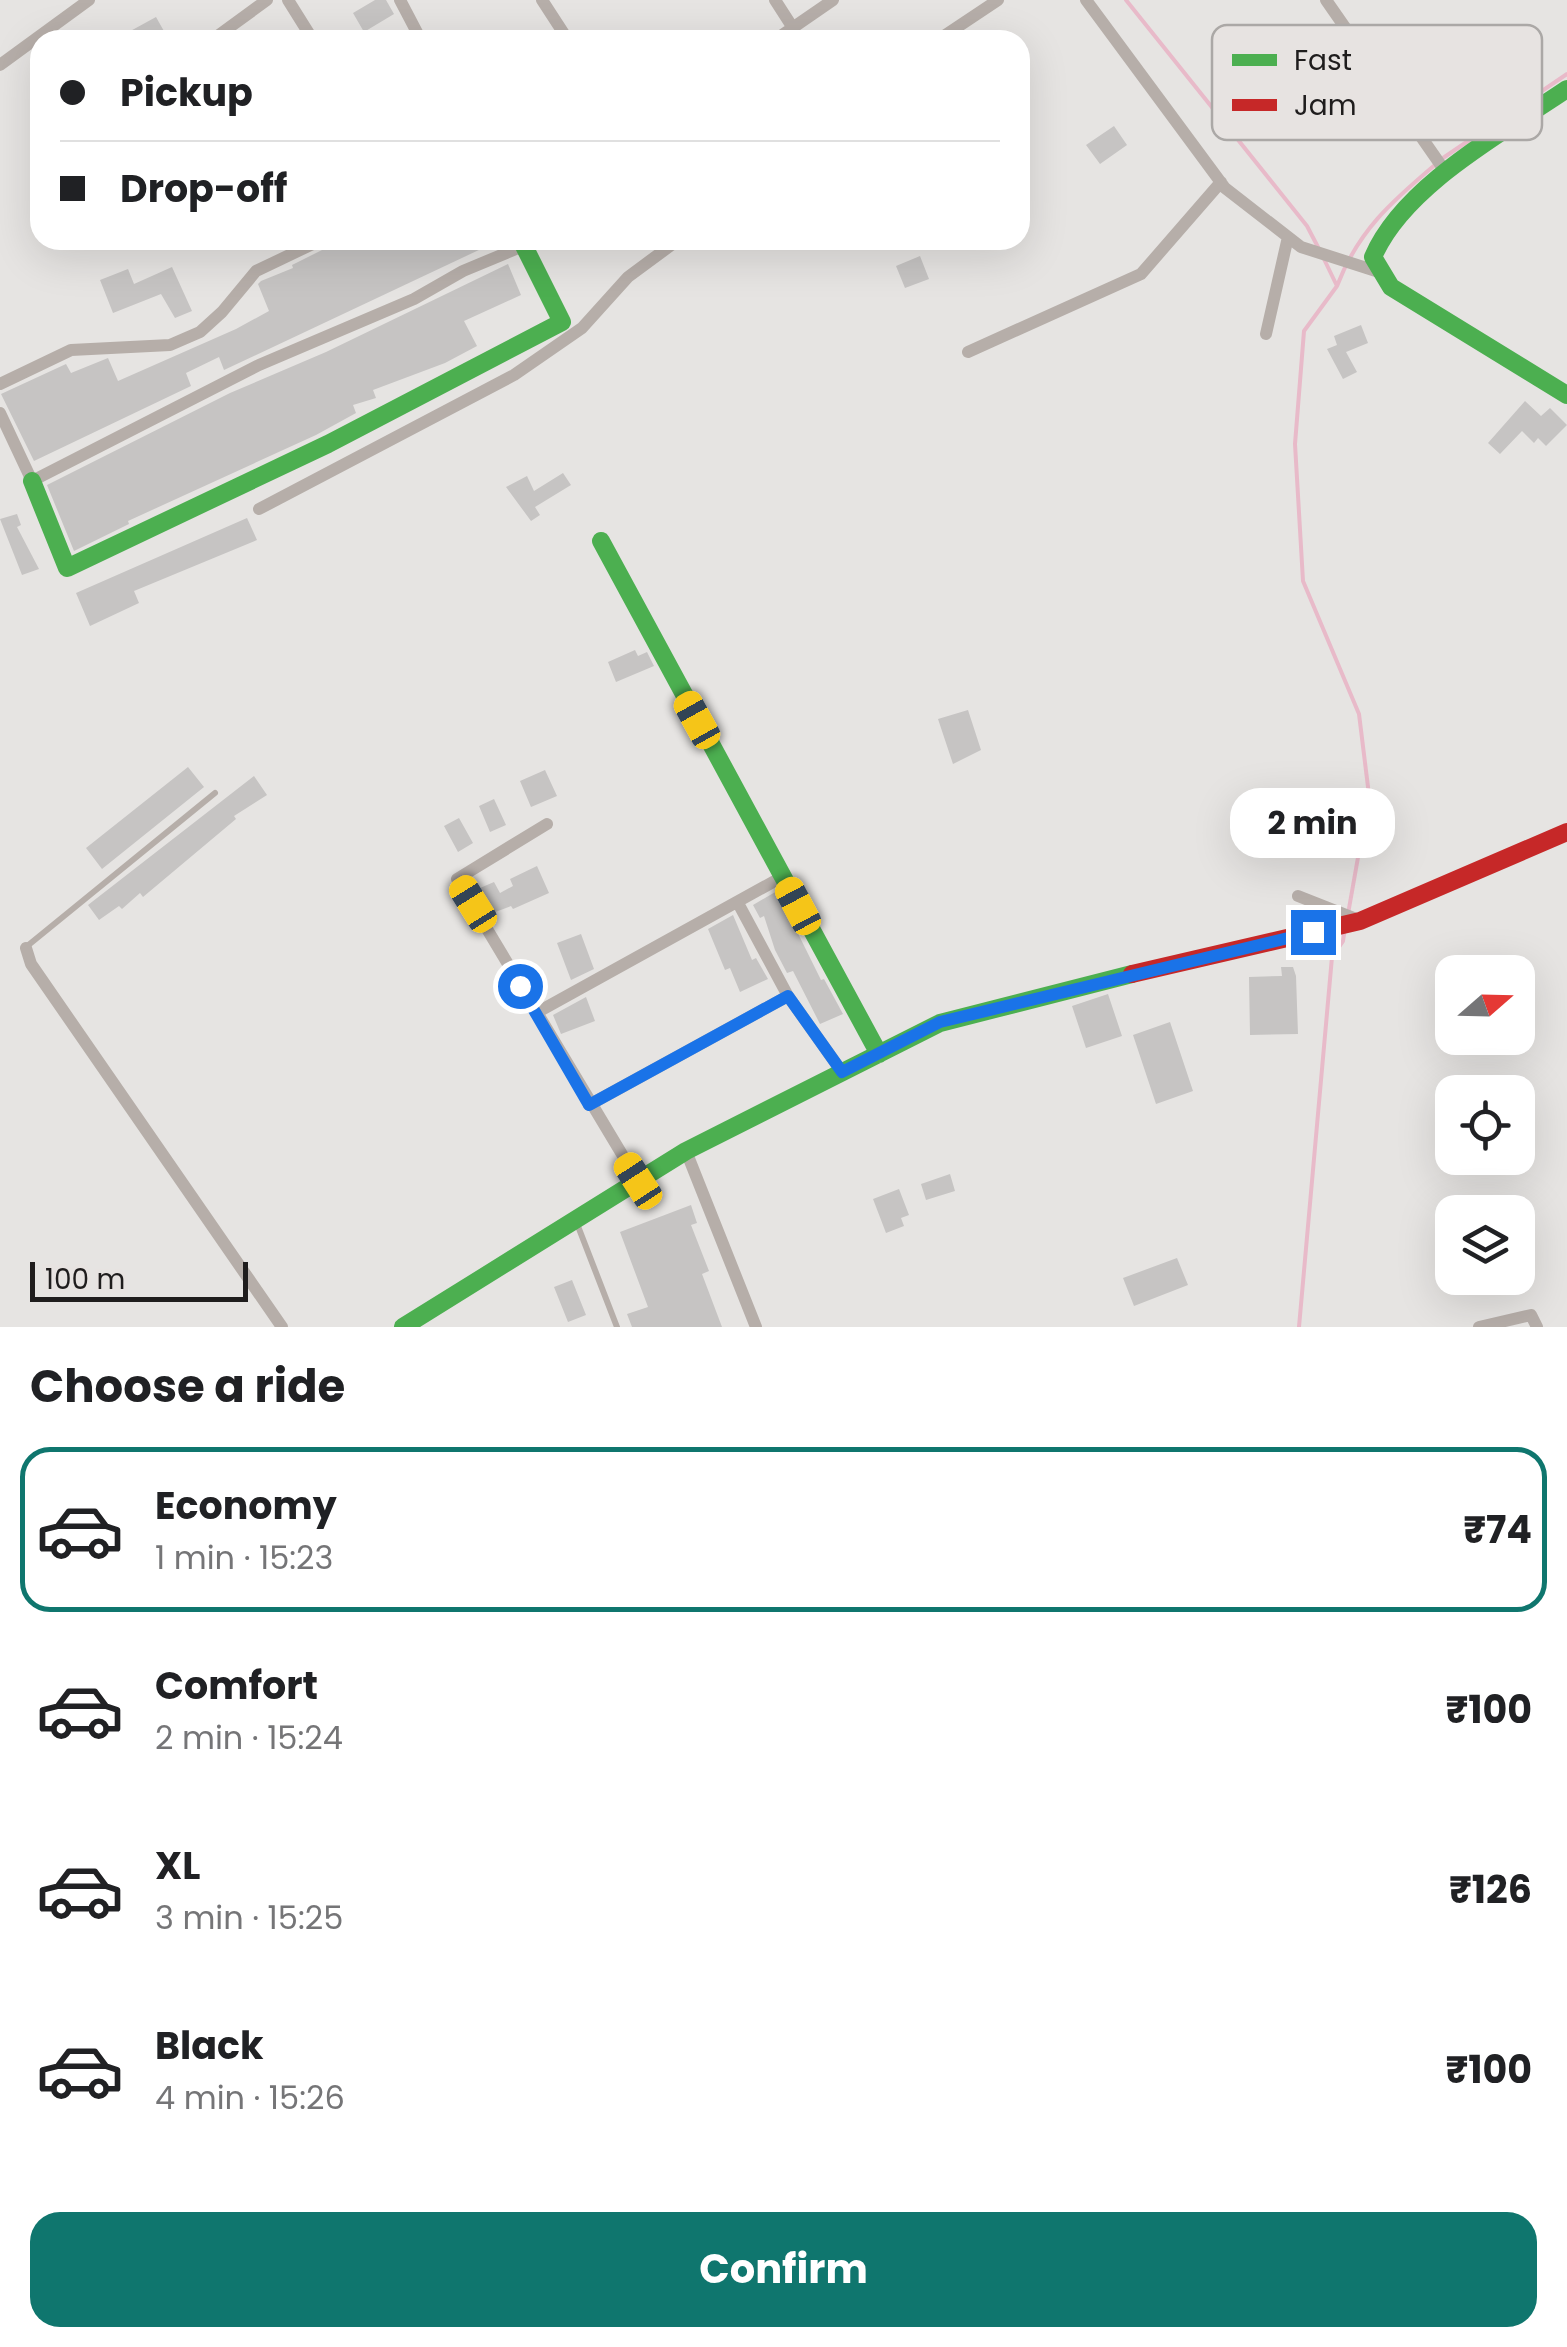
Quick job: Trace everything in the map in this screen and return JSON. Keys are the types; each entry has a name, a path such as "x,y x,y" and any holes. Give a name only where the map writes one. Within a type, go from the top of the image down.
{"street":[{"path":"62,0 71,13"},
{"path":"48,30 89,0"},
{"path":"226,30 268,0"},
{"path":"288,0 307,30"},
{"path":"400,0 415,30"},
{"path":"542,0 562,30"},
{"path":"775,0 793,28"},
{"path":"790,30 833,0"},
{"path":"953,30 998,0"},
{"path":"1086,0 1220,182 1301,247 1370,269 1391,287 1567,395"},
{"path":"1326,0 1343,25"},
{"path":"0,65 30,43"},
{"path":"1542,103 1567,88"},
{"path":"1423,140 1441,166"},
{"path":"1370,269 1375,242 1441,166 1483,140"},
{"path":"968,352 1141,274 1220,182"},
{"path":"1266,334 1288,237"},
{"path":"0,384 71,350 170,345 200,332 256,271 301,250"},
{"path":"32,481 259,366 414,299 507,250"},
{"path":"0,413 68,568 328,444 562,322 526,250"},
{"path":"260,509 514,375 582,328 628,277 664,250"},
{"path":"600,541 879,1054"},
{"path":"547,824 457,879 638,1181"},
{"path":"403,1327 686,1151 940,1022 1360,921 1567,832"},
{"path":"536,1013 738,904 782,876"},
{"path":"1298,896 1360,921"},
{"path":"738,904 788,996 842,1072"},
{"path":"26,948 31,964 282,1327"},
{"path":"589,1105 788,996"},
{"path":"686,1151 756,1327"},
{"path":"1479,1327 1530,1315 1537,1327"}],"lane":[{"path":"26,948 214,792"},
{"path":"576,1220 616,1327"}],"building":[{"path":"375,0 386,0 394,14 363,30 353,13"},
{"path":"156,17 163,30 132,30"},
{"path":"1114,126 1127,145 1100,164 1086,145"},
{"path":"322,250 479,250 224,370 219,357 186,373 191,386 34,461 1,394 66,364 71,373 108,358 118,381 236,329 269,311 258,284 293,268 292,265"},
{"path":"920,256 929,279 905,288 896,266"},
{"path":"508,264 521,295 464,321 477,346 445,363 373,390 376,398 353,405 356,413 316,435 128,521 129,524 74,551 47,485 230,393 326,352"},
{"path":"172,267 192,311 175,318 161,294 113,313 100,280 128,269 134,284"},
{"path":"1361,325 1368,343 1346,352 1357,372 1343,379 1327,349 1337,345 1334,336"},
{"path":"1525,401 1541,416 1550,408 1567,425 1546,446 1538,438 1534,443 1522,431 1500,454 1488,443"},
{"path":"563,473 571,485 535,507 540,515 531,521 506,487 527,476 534,491"},
{"path":"17,514 21,525 17,527 39,569 22,575 0,519"},
{"path":"247,518 257,540 134,591 139,603 90,626 76,593"},
{"path":"635,650 638,656 647,652 654,666 616,682 608,662"},
{"path":"968,710 981,750 953,764 938,719"},
{"path":"188,767 204,787 102,869 86,848"},
{"path":"545,770 557,796 531,807 520,781"},
{"path":"254,776 267,795 234,816 236,819 143,897 140,893 122,909 119,906 99,920 88,905"},
{"path":"494,799 506,825 490,832 479,806"},
{"path":"459,818 473,843 458,852 444,826"},
{"path":"537,866 549,893 513,909 511,906 490,914 480,888 494,882 500,893 513,886 510,879"},
{"path":"777,891 821,980 824,979 843,1014 820,1024 793,971 787,973 775,950 764,916 760,918 753,905"},
{"path":"733,915 752,960 756,958 768,979 740,992 730,968 725,970 708,929"},
{"path":"581,934 594,969 571,980 557,943"},
{"path":"1281,967 1293,967 1296,976 1298,1034 1250,1035 1249,977 1282,976"},
{"path":"1108,994 1122,1036 1086,1048 1072,1006"},
{"path":"586,997 595,1021 561,1034 553,1015"},
{"path":"1170,1022 1193,1091 1156,1104 1133,1035"},
{"path":"950,1174 955,1191 926,1200 921,1184"},
{"path":"899,1189 909,1215 901,1218 904,1226 886,1233 873,1199"},
{"path":"691,1205 697,1223 691,1225 709,1271 702,1274 722,1327 632,1327 627,1314 648,1307 620,1232"},
{"path":"1177,1258 1188,1285 1134,1306 1123,1278"},
{"path":"572,1280 586,1315 568,1322 554,1287"}],"waterway":[{"path":"1126,0 1212,107"},
{"path":"1542,91 1567,74"},
{"path":"1238,140 1307,226 1319,249"},
{"path":"1443,158 1470,140"},
{"path":"1337,286 1366,233 1404,191 1436,164"},
{"path":"1323,257 1337,286 1304,331 1295,444 1303,581 1359,714 1369,795 1348,914"},
{"path":"1299,1327 1332,957 1343,941 1345,928"}],"traffic: fast":[{"path":"1542,105 1567,89"},
{"path":"1489,140 1408,206 1373,257 1391,287 1567,395"},
{"path":"32,481 67,568 328,444 562,322 526,250"},
{"path":"601,541 879,1054"},
{"path":"403,1327 686,1151 940,1023 1132,974"}],"traffic: jam":[{"path":"1132,974 1360,921 1567,832"}],"route":[{"path":"520,986 589,1105 788,996 842,1072 940,1022 1313,932"}]}
